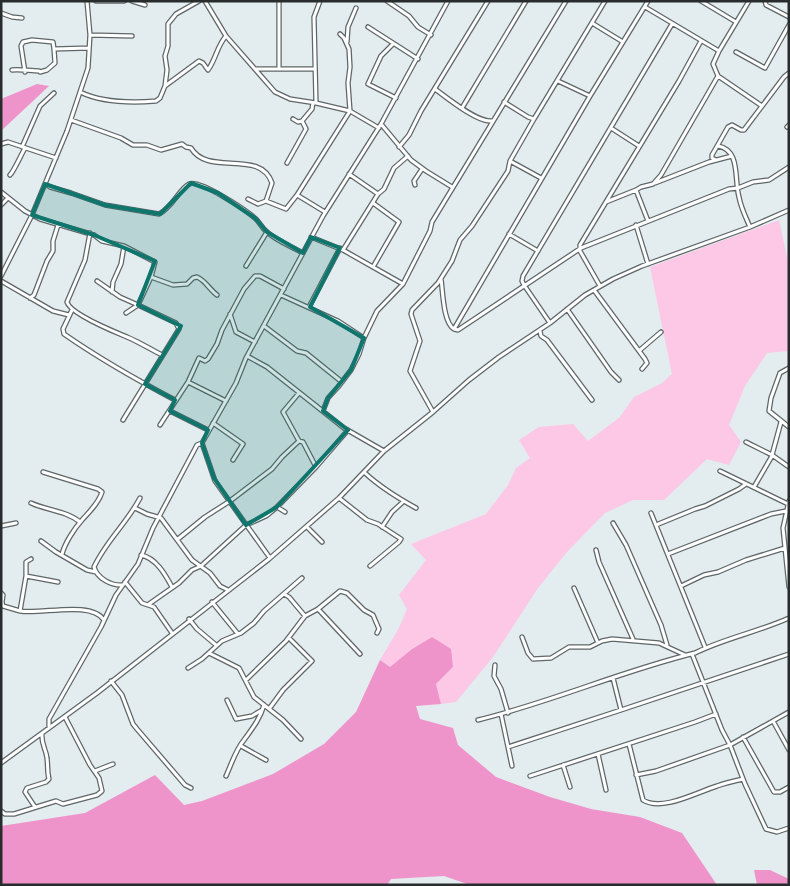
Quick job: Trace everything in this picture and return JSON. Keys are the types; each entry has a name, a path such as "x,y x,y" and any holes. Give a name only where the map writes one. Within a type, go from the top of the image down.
{"street":[{"path":"1,276 32,215 56,158 88,68 90,35 87,1"},
{"path":"96,1 124,1"},
{"path":"132,1 145,5"},
{"path":"80,92 96,99 112,101 156,101 160,98 165,86 167,70 165,56 168,46 168,24 176,14 199,1"},
{"path":"205,1 226,36 272,90 280,96 290,99 350,111 380,126 422,169 452,187"},
{"path":"278,1 279,68"},
{"path":"302,121 315,103 314,17 320,1"},
{"path":"387,1 409,16 418,27 431,35"},
{"path":"270,558 214,478 202,445 208,430 226,401 311,237 380,126 448,1"},
{"path":"399,147 409,134 488,1"},
{"path":"462,108 526,1"},
{"path":"323,410 328,398 342,382 357,358 377,311 403,284 430,231 432,222 452,187 566,1"},
{"path":"433,412 410,371 420,341 411,314 413,308 441,279 452,261 460,240 472,226 508,171 510,161 605,1"},
{"path":"454,329 541,178 648,1"},
{"path":"701,1 736,22"},
{"path":"749,1 713,64 718,76 762,106"},
{"path":"765,1 766,5 789,17"},
{"path":"645,7 719,51"},
{"path":"248,199 258,204 266,201 286,209 297,195 350,111 348,26 356,8"},
{"path":"1,13 22,18"},
{"path":"592,23 623,42"},
{"path":"550,323 524,285 522,281 523,276 672,24"},
{"path":"736,52 765,68 789,25"},
{"path":"368,27 418,59"},
{"path":"340,34 347,45"},
{"path":"90,35 132,36"},
{"path":"165,86 200,61 208,70 220,44 226,36"},
{"path":"12,70 18,69 24,72 40,72 53,66 55,60 53,42 32,40 23,42 21,46 24,72"},
{"path":"600,286 580,251 580,245 701,41"},
{"path":"393,44 381,56 368,84 396,98"},
{"path":"54,49 89,48"},
{"path":"256,69 315,69"},
{"path":"716,160 712,158 712,155 729,126 732,125 744,130 789,73"},
{"path":"662,177 718,76"},
{"path":"558,81 590,96"},
{"path":"435,89 462,108 488,122 492,121"},
{"path":"10,175 24,147 40,106 54,93"},
{"path":"504,102 534,119"},
{"path":"293,119 298,122 302,121"},
{"path":"71,120 121,138 133,145 147,145 162,150 183,144 186,147 192,148 194,152 208,161 235,162 254,166 271,180 272,183 266,201"},
{"path":"287,163 306,129 302,121"},
{"path":"611,128 639,146"},
{"path":"1,144 8,142 56,158"},
{"path":"717,146 729,151 732,156 741,205 750,227"},
{"path":"310,307 342,249 378,194 384,189 394,168 408,156"},
{"path":"606,202 654,183 662,177 732,156"},
{"path":"510,161 541,178"},
{"path":"441,279 449,326 458,330 524,285 596,241 730,189 753,182 769,180 789,167"},
{"path":"415,185 414,182 422,169"},
{"path":"349,174 378,194"},
{"path":"45,184 105,205 159,214 174,202 187,185 191,183 218,193 255,218 267,232 303,253"},
{"path":"636,190 648,221"},
{"path":"1,192 32,215 90,234 102,241 124,246 153,260 151,277 138,305 126,313"},
{"path":"297,195 325,212"},
{"path":"1,205 8,198"},
{"path":"373,202 399,222 373,267"},
{"path":"1,763 64,717 270,558 339,498 384,452 478,372 550,323 594,290 648,264 750,227 789,210"},
{"path":"30,298 34,295 53,250 53,241 58,225"},
{"path":"636,225 648,264"},
{"path":"246,266 267,232"},
{"path":"90,234 84,260 67,302 68,306 72,310 162,355"},
{"path":"509,234 538,251"},
{"path":"311,237 342,249 403,284"},
{"path":"112,292 113,282 121,264 124,246"},
{"path":"160,425 188,382 199,358 206,361 208,359 244,289 256,276 260,276 284,289"},
{"path":"151,277 177,285 187,284 197,277 206,283 217,295"},
{"path":"1,281 53,311 69,315"},
{"path":"97,281 112,292 178,325 179,329 123,420"},
{"path":"594,290 640,350 647,363 642,369"},
{"path":"281,295 338,321 364,338"},
{"path":"568,309 611,372 619,380"},
{"path":"72,310 63,329 64,334 102,360 175,400"},
{"path":"230,314 236,332 255,342"},
{"path":"264,326 297,351 304,352 342,382"},
{"path":"540,330 541,336 547,340 592,400"},
{"path":"640,350 661,332"},
{"path":"248,356 267,367 309,402 323,410 348,430 384,452"},
{"path":"789,368 780,373 770,402 770,413 789,427"},
{"path":"188,382 226,401"},
{"path":"299,392 282,412 299,441 303,442 316,467"},
{"path":"170,410 208,430"},
{"path":"754,487 772,455 781,422"},
{"path":"213,423 243,444 233,460"},
{"path":"149,604 179,583 192,570 201,566 246,526 278,508 348,430"},
{"path":"178,538 272,469 299,441"},
{"path":"746,442 789,466"},
{"path":"49,728 49,719 119,590 138,564 159,516 197,445 202,445"},
{"path":"43,472 98,489 102,492 80,522 62,554"},
{"path":"720,472 788,502 783,528 789,587"},
{"path":"365,473 384,489 416,508"},
{"path":"656,525 705,506 716,499 739,490 746,484"},
{"path":"91,571 108,541 135,508 140,498"},
{"path":"339,498 363,517 400,538 401,541 370,566"},
{"path":"382,527 392,512 404,501"},
{"path":"31,503 72,517 80,522"},
{"path":"135,508 147,514 159,516 178,538 192,560 210,573 220,586 228,590"},
{"path":"278,508 285,512"},
{"path":"668,554 786,510"},
{"path":"651,513 705,647"},
{"path":"1,526 16,523"},
{"path":"614,523 626,545 661,625 667,646"},
{"path":"307,527 322,542"},
{"path":"41,541 91,571 96,572"},
{"path":"680,586 704,575 718,572 746,560 785,548"},
{"path":"596,550 599,562 633,640"},
{"path":"141,555 149,557 160,568 172,587"},
{"path":"20,611 26,576 26,562 31,559"},
{"path":"94,567 96,572 105,580 117,586 119,590"},
{"path":"26,576 58,582"},
{"path":"188,668 209,653 216,645 238,634 254,623 264,611 302,578"},
{"path":"117,586 124,584"},
{"path":"124,584 142,603 154,607 172,633"},
{"path":"574,588 598,643"},
{"path":"246,680 289,638 305,616 318,609 340,591 345,592 364,610 373,615 379,629 377,633"},
{"path":"1,593 3,595 3,606 20,611 73,609 94,613 104,618"},
{"path":"284,594 305,616"},
{"path":"212,602 238,634"},
{"path":"318,609 360,654"},
{"path":"478,720 508,713 692,654 705,647 751,633 789,618"},
{"path":"189,619 197,629 216,645"},
{"path":"522,637 528,653 533,659 552,658 569,647 590,647 612,639 633,640 667,646 685,655"},
{"path":"270,709 283,690 312,661 289,638"},
{"path":"209,653 242,670 254,697 283,720 301,739"},
{"path":"692,654 702,683 766,830 777,832 789,828"},
{"path":"508,746 789,654"},
{"path":"495,665 494,676 501,689 508,713"},
{"path":"613,678 621,710"},
{"path":"111,681 122,695 137,730 185,785 191,788"},
{"path":"226,700 236,718 252,716 262,710"},
{"path":"226,776 243,740 251,732 264,705"},
{"path":"636,775 656,771 730,745 789,712"},
{"path":"501,714 512,766"},
{"path":"530,776 716,714"},
{"path":"1,811 8,815 56,801 64,804 97,795 102,791 102,786 95,771 64,717"},
{"path":"773,721 789,750"},
{"path":"35,807 25,792 27,788 46,782 49,779 47,770 48,758 41,741 42,733"},
{"path":"744,738 774,792 780,792 789,787"},
{"path":"629,744 643,800 649,803 669,803 743,778"},
{"path":"241,746 266,760"},
{"path":"598,754 606,790"},
{"path":"95,771 113,764"},
{"path":"564,765 570,787"}],"highlighted area":[{"path":"191,183 218,193 255,218 267,232 303,253 311,237 340,248 310,307 364,338 351,370 328,398 323,411 348,430 277,507 246,525 214,478 202,443 208,430 170,411 175,400 145,384 181,326 138,305 155,261 94,235 32,215 45,184 105,205 160,214"}],"shaded area":[{"path":"37,84 49,86 1,131 1,99"},
{"path":"779,220 789,266 789,351 767,353 745,386 729,425 741,442 729,465 707,459 664,500 633,500 605,513 567,552 538,588 493,657 456,702 441,704 436,684 453,667 432,637 412,649 390,667 380,660 398,630 407,609 399,595 426,560 411,544 486,514 508,485 516,468 530,458 519,440 539,427 573,424 588,441 620,417 634,397 662,383 672,374 650,267"},
{"path":"432,637 451,649 453,667 436,684 441,704 416,706 420,719 453,728 458,745 496,777 550,797 591,809 640,817 682,833 717,885 470,885 444,876 391,879 387,885 1,885 1,826 85,813 155,775 184,805 202,801 273,774 324,744 356,712 380,660 390,667 412,649"},
{"path":"754,870 770,870 789,879 789,885 757,885"}]}
